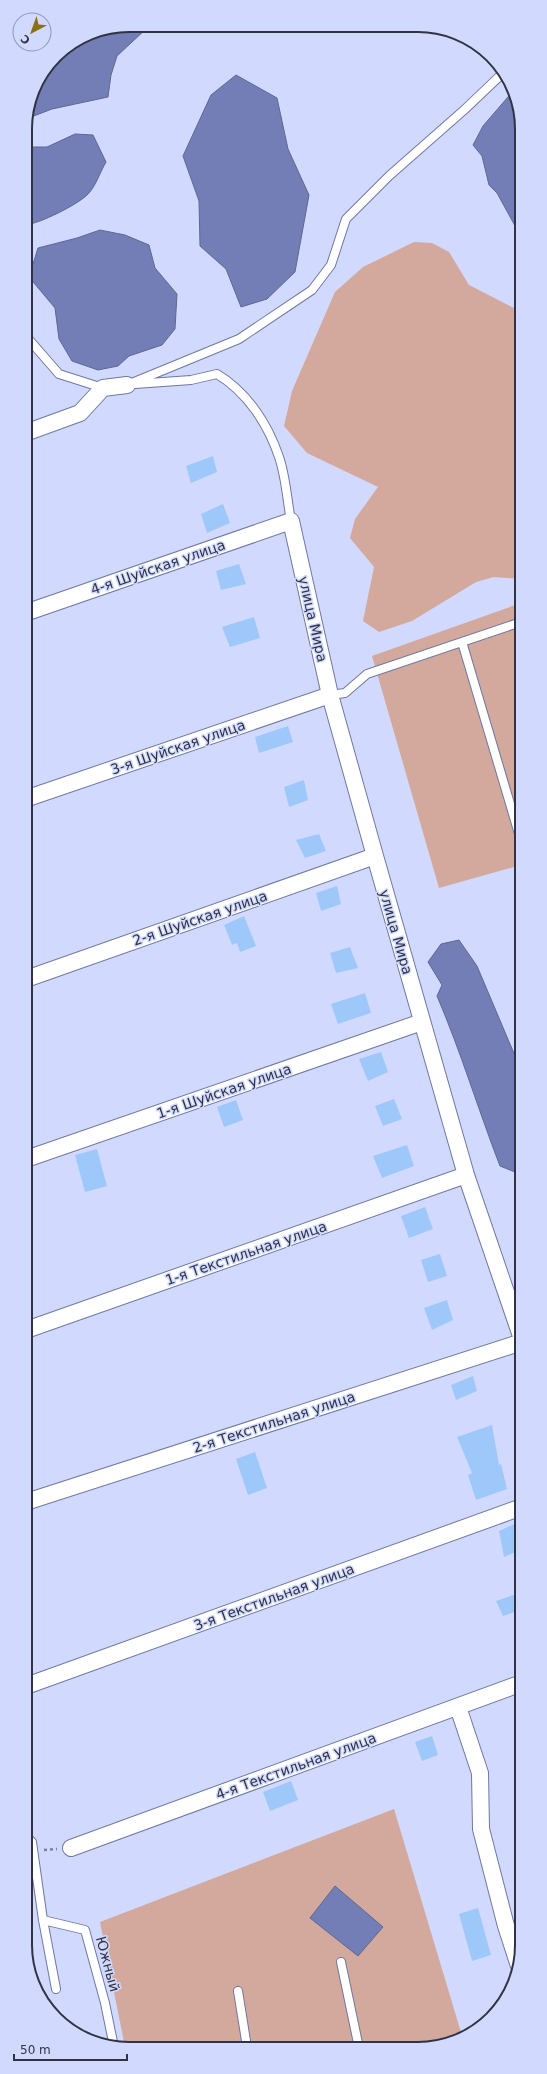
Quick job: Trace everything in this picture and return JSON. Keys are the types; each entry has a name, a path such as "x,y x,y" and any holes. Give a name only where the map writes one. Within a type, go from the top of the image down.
{"street":[{"path":"32,430 80,413 103,388 127,385"},
{"name":"4-я Шуйская улица","path":"32,610 291,521"},
{"name":"улица Мира","path":"291,521 330,695 375,856 466,1176 515,1319"},
{"name":"3-я Шуйская улица","path":"32,797 330,695"},
{"name":"2-я Шуйская улица","path":"32,978 375,856"},
{"name":"1-я Шуйская улица","path":"32,1157 422,1022"},
{"name":"1-я Текстильная улица","path":"32,1328 466,1176"},
{"name":"2-я Текстильная улица","path":"32,1500 515,1344"},
{"name":"3-я Текстильная улица","path":"32,1684 515,1510"},
{"name":"4-я Текстильная улица","path":"71,1848 515,1686"},
{"path":"458,1706 480,1772 481,1829 506,1926 515,1953"}],"lane":[{"path":"127,385 239,339 312,290 331,265 346,219 389,176 464,110 500,76"},
{"path":"32,343 58,374 103,388"},
{"path":"127,385 191,380 217,374 234,384 258,413 279,458 291,521"},
{"path":"330,695 345,693 367,674 515,624"},
{"path":"462,642 515,821"},
{"path":"32,1842 43,1920 56,1989"},
{"name":"Южный","path":"43,1920 85,1930 105,2003 113,2040"},
{"path":"341,1962 358,2042"},
{"path":"238,1991 246,2042"}],"path":[{"path":"34,1851 71,1848"}],"shaded area":[{"path":"414,242 432,243 449,252 469,285 515,308 515,579 494,577 476,582 412,621 379,632 363,621 374,567 350,538 355,519 378,487 307,453 284,426 292,391 335,292 363,267"},
{"path":"515,605 515,867 439,888 372,656"},
{"path":"394,1809 461,2032 443,2039 418,2042 124,2042 100,1922"}],"water":[{"path":"143,32 117,56 111,75 108,97 52,109 33,116 39,92 48,75 65,56 75,48 104,35"},
{"path":"236,75 277,98 288,149 309,195 295,272 267,299 241,307 226,269 200,246 199,201 183,156 211,95"},
{"path":"509,96 513,110 515,129 515,227 497,193 489,185 482,156 473,145 483,126"},
{"path":"75,134 93,135 106,162 96,183 88,194 68,208 32,224 32,147 47,147"},
{"path":"100,230 125,235 149,245 155,268 177,294 175,329 162,345 129,356 118,366 98,370 72,361 59,339 55,308 32,281 32,267 38,248 77,238"},
{"path":"459,940 477,966 515,1056 515,1172 500,1166 454,1038 437,996 442,985 428,962 441,944"},
{"path":"335,1886 383,1927 358,1956 310,1918"}],"building":[{"path":"213,456 217,472 191,483 186,466"},
{"path":"223,504 230,523 207,533 201,514"},
{"path":"239,564 246,584 221,590 216,571"},
{"path":"254,617 260,638 230,647 222,627"},
{"path":"288,726 293,742 259,753 255,737"},
{"path":"304,780 308,800 289,807 284,787"},
{"path":"319,834 326,851 305,858 296,840"},
{"path":"337,886 341,904 321,911 316,893"},
{"path":"244,916 256,946 240,952 237,943 232,945 224,925"},
{"path":"350,947 358,968 336,973 330,953"},
{"path":"365,993 371,1013 338,1024 331,1004"},
{"path":"381,1052 388,1072 368,1081 359,1059"},
{"path":"394,1099 402,1119 383,1126 375,1106"},
{"path":"236,1100 243,1120 224,1127 217,1107"},
{"path":"407,1145 414,1166 382,1178 373,1156"},
{"path":"97,1149 107,1186 85,1192 75,1155"},
{"path":"425,1207 433,1229 409,1238 401,1216"},
{"path":"440,1254 447,1276 428,1282 421,1260"},
{"path":"447,1300 453,1320 432,1330 424,1308"},
{"path":"473,1376 477,1391 456,1400 451,1385"},
{"path":"492,1425 499,1465 501,1464 507,1489 476,1500 468,1475 472,1473 457,1437"},
{"path":"255,1452 267,1488 248,1495 236,1459"},
{"path":"515,1524 515,1552 504,1557 499,1531"},
{"path":"515,1594 515,1612 503,1616 496,1601"},
{"path":"432,1736 438,1755 422,1761 415,1742"},
{"path":"291,1781 298,1800 270,1811 263,1792"},
{"path":"478,1908 491,1955 472,1961 459,1914"}]}
